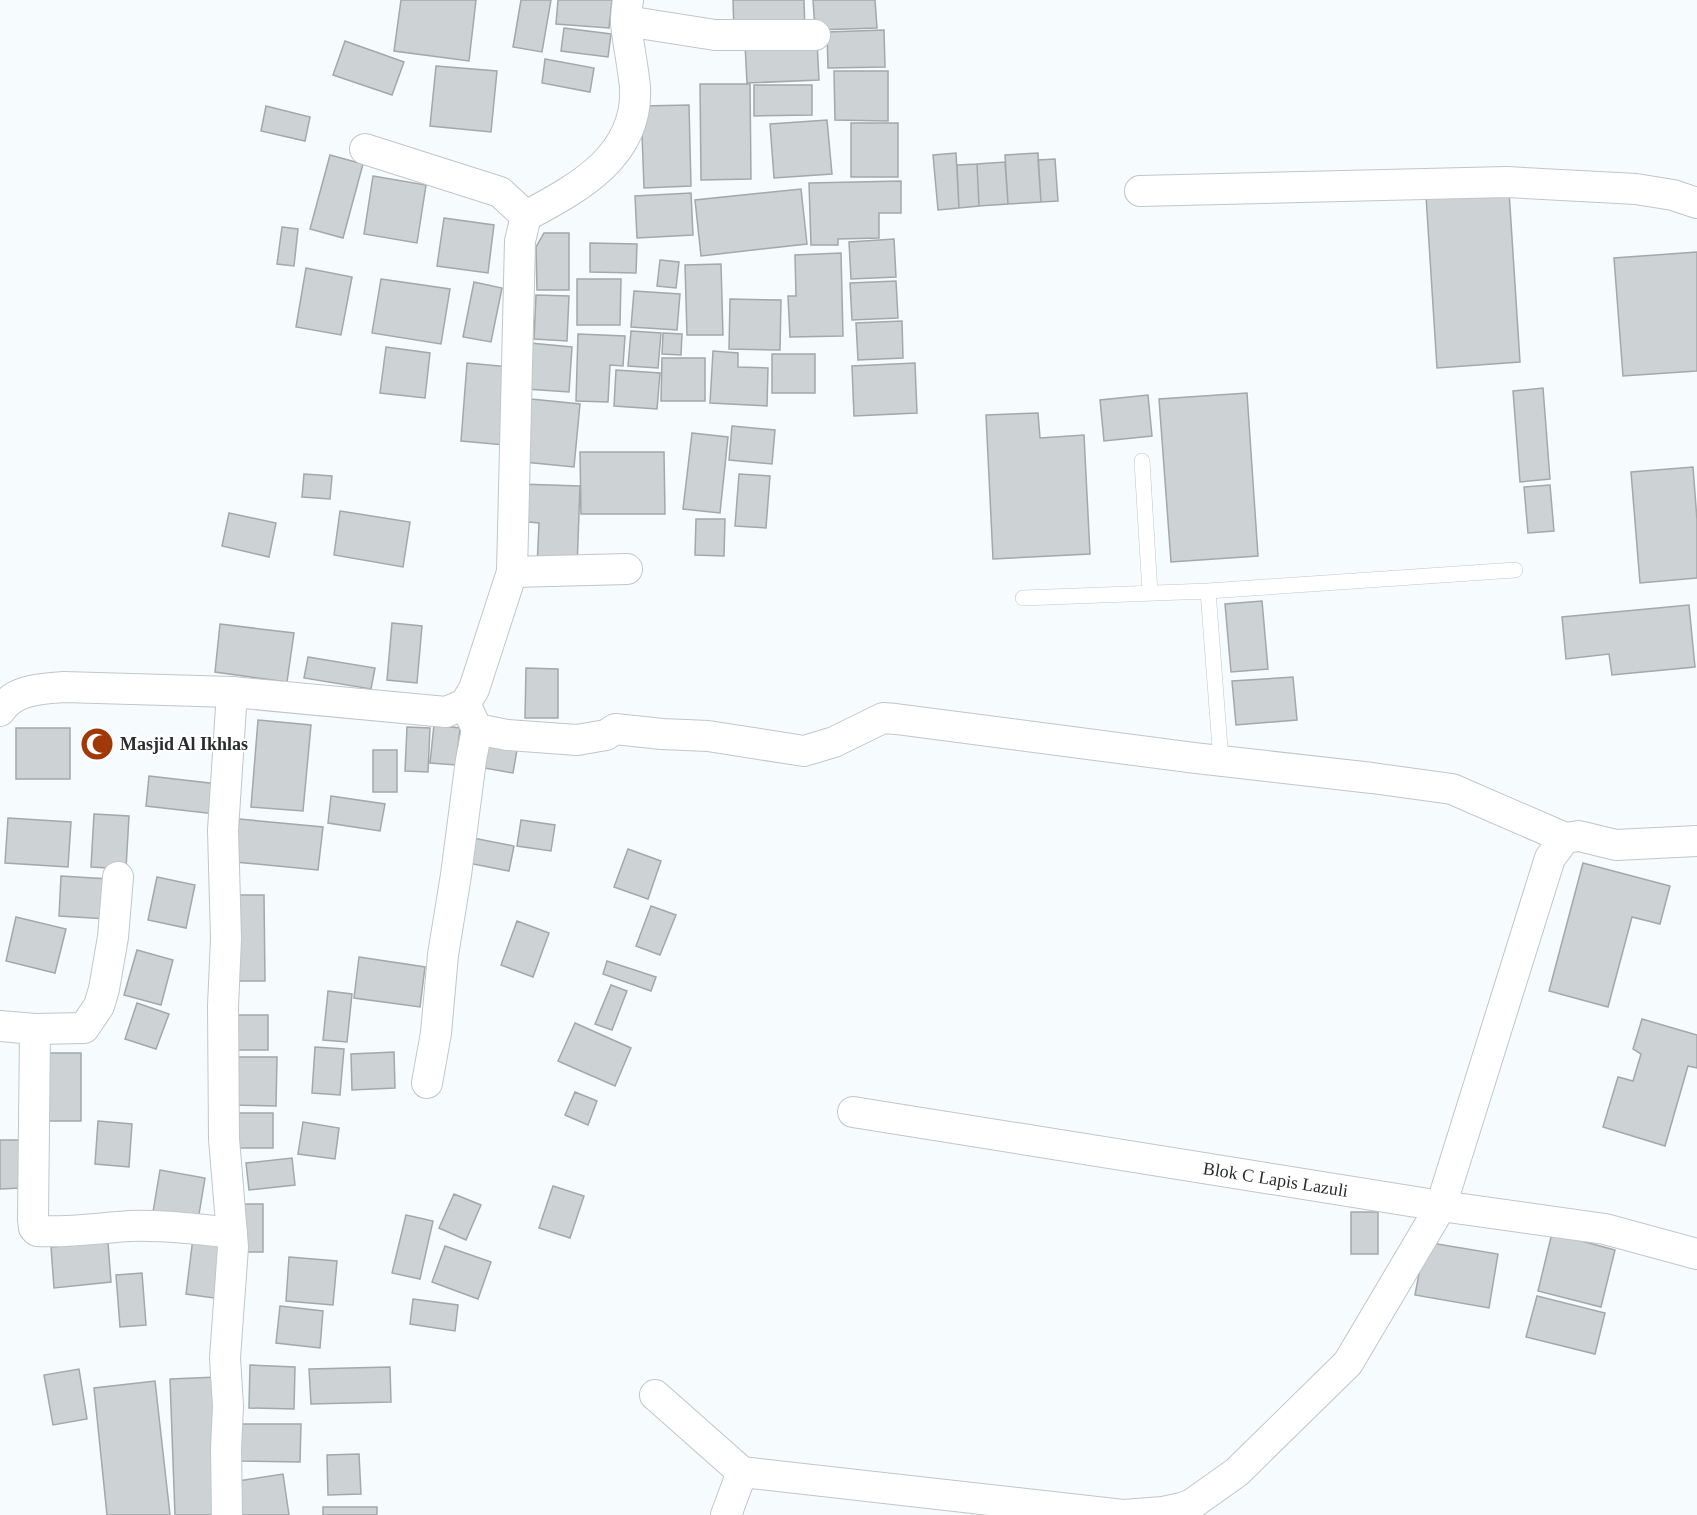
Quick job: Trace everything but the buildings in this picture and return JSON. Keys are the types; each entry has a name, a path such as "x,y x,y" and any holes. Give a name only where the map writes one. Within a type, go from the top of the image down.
{"street":[{"path":"427,1083 436,1033 443,955 471,760 471,716 474,689 512,572 520,241 526,216 596,173 610,159 625,138 633,116 635,89 627,10 715,35 815,35"},
{"path":"365,149 500,192 526,216"},
{"path":"1140,191 1507,182 1636,189 1673,195 1697,203"},
{"path":"512,572 627,569"},
{"path":"0,711 9,700 21,694 40,689 64,687 232,692 446,712 471,716 507,735 577,740 606,735 615,729 708,736 804,751 834,742 883,718 1452,789 1565,838 1579,836 1616,845 1697,841"},
{"path":"227,1515 228,1406 225,1358 233,1247 224,1139 223,1006 226,939 223,830 232,692"},
{"path":"655,1395 742,1472 1123,1515 1163,1512 1182,1508 1192,1503 1237,1472 1348,1363 1441,1206 1550,858 1565,838"},
{"path":"0,1026 35,1029 84,1028 99,1006 104,989 113,937 118,877"},
{"path":"35,1029 34,1228 37,1231 58,1233 131,1226 184,1227 232,1233"},
{"name":"Blok C Lapis Lazuli","path":"853,1112 1441,1206 1605,1229 1697,1254"},
{"path":"726,1515 742,1472"}],"lane":[{"path":"1142,461 1150,593"},
{"path":"1023,598 1208,591 1515,570"},
{"path":"1208,591 1221,761"}],"place":[{"name":"Masjid Al Ikhlas","path":"97,744"}]}
